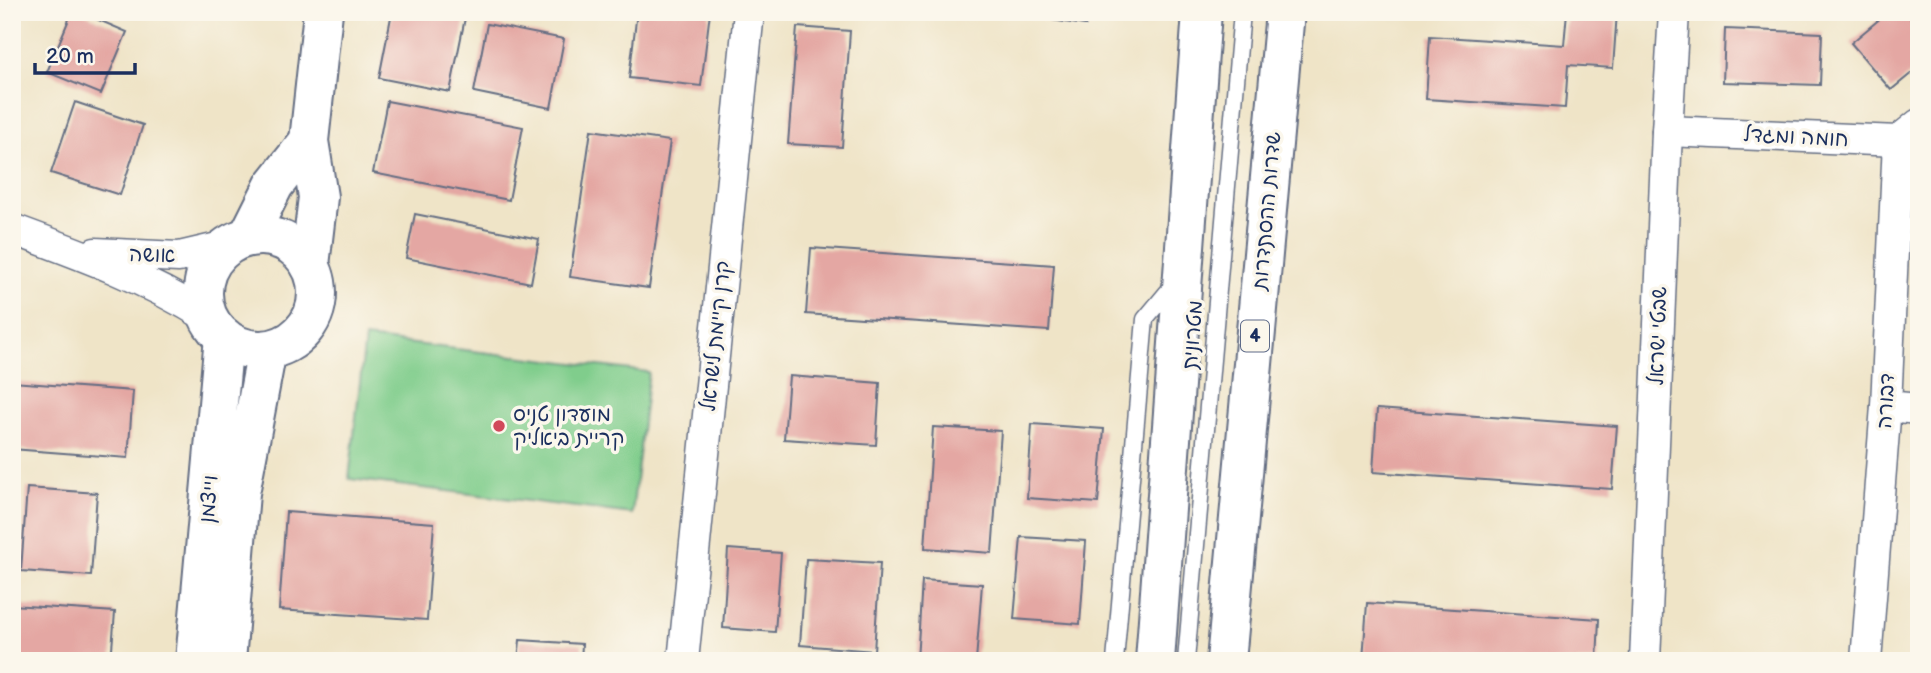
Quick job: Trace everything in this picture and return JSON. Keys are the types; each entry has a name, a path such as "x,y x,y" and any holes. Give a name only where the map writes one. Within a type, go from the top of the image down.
{"main road":[{"path":"310,265 318,197 309,141 323,12"},
{"path":"1155,661 1202,12"},
{"name":"שדרות ההסתדרות","path":"1226,661 1285,12"},
{"path":"237,242 274,185 309,141"},
{"path":"260,235 278,238 294,246 310,265 315,272 318,290 317,307 310,323 284,346 267,350 237,346 216,327 202,292 205,275 213,259 237,242 260,235"},
{"name":"וייצמן","path":"195,661 216,327"},
{"name":"וייצמן","path":"226,661 240,493 267,350"}],"street":[{"name":"קרן קיימת לישראל","path":"683,661 749,12"},
{"name":"שבטי ישראל","path":"1645,661 1674,12"},
{"name":"חומה ומגדל","path":"1667,131 1909,133"},
{"name":"דבורה","path":"1866,661 1909,133"},
{"name":"אושה","path":"12,229 78,253 167,292 216,327"},
{"name":"אושה","path":"78,253 179,257 237,242"},
{"path":"1886,406 1919,409"}],"lane":[{"name":"מטרונית","path":"1186,661 1242,12"},
{"path":"1115,661 1145,319 1184,273"}],"green space":[{"name":"מועדון טניס קריית ביאליק","path":"365,338 649,372 632,514 349,479"}],"building":[{"path":"72,12 80,12 127,32 101,94 47,72"},
{"path":"392,12 433,12 465,18 450,92 379,78"},
{"path":"637,12 710,12 701,86 629,78"},
{"path":"997,12 1088,12 1086,25"},
{"path":"1567,12 1617,12 1613,68 1568,65 1565,108 1426,99 1430,36 1564,45"},
{"path":"1888,12 1905,12 1919,28 1919,67 1891,90 1851,43"},
{"path":"487,24 564,39 551,108 474,92"},
{"path":"797,27 850,31 842,147 788,144"},
{"path":"1725,29 1822,33 1820,85 1723,82"},
{"path":"387,101 523,127 509,200 373,173"},
{"path":"75,102 143,125 120,195 51,173"},
{"path":"591,130 670,141 649,288 570,277"},
{"path":"415,214 539,239 531,283 406,258"},
{"path":"811,248 1054,265 1049,331 806,314"},
{"path":"789,376 880,383 876,445 784,439"},
{"path":"12,382 133,391 128,458 12,449"},
{"path":"1377,409 1617,426 1612,489 1373,472"},
{"path":"1032,424 1104,429 1098,503 1027,498"},
{"path":"933,427 1001,431 992,553 925,548"},
{"path":"27,488 97,493 91,576 21,571"},
{"path":"286,512 434,523 427,620 279,610"},
{"path":"1021,537 1086,541 1080,624 1014,619"},
{"path":"728,549 781,553 775,632 723,628"},
{"path":"806,559 880,563 874,651 800,645"},
{"path":"922,580 982,584 976,661 917,661"},
{"path":"1367,603 1599,619 1597,661 1363,660"},
{"path":"12,605 115,612 111,661 12,661"},
{"path":"520,640 582,644 581,661 518,661"}],"place":[{"name":"מועדון טניס קריית ביאליק","path":"499,426"}]}
